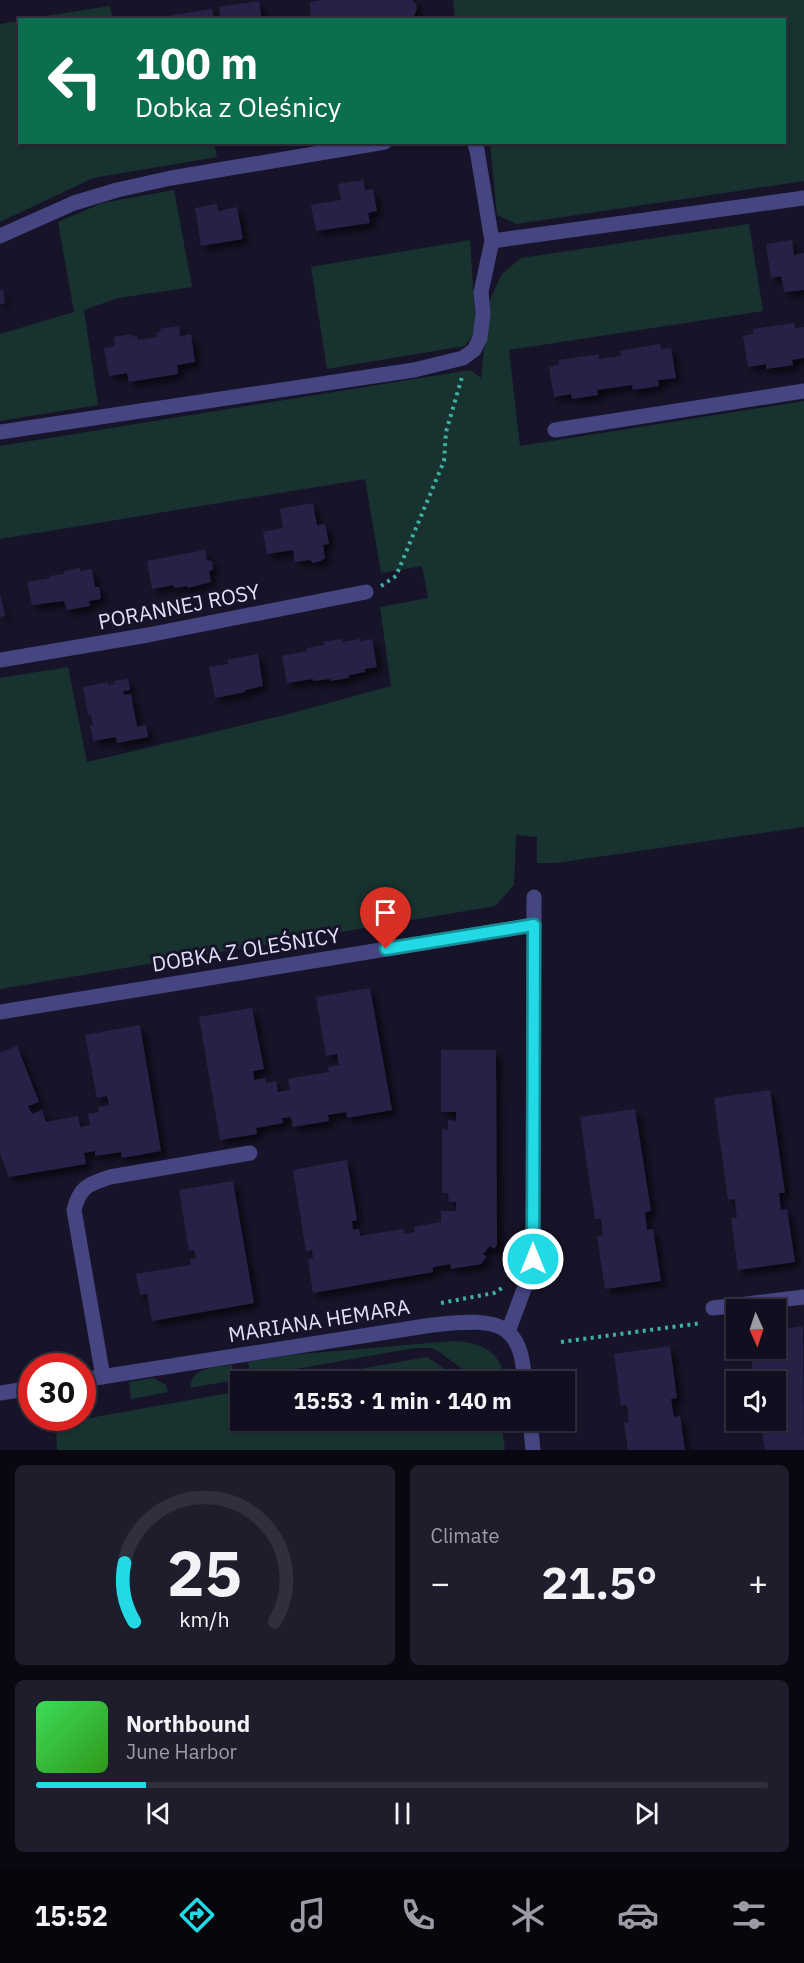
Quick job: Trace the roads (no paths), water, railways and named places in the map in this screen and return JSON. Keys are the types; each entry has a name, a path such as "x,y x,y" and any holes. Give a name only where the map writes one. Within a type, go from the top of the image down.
{"street":[{"path":"0,236 74,203 117,190 171,178 374,144"},
{"path":"0,432 414,370 463,358 474,350 480,338 483,314 481,292 492,242 475,144"},
{"path":"492,242 804,198"},
{"path":"555,430 804,391"},
{"name":"PORANNEJ ROSY","path":"0,660 148,635 366,592"},
{"path":"524,1371 517,1343 508,1332 533,1259 534,897"},
{"name":"DOBKA Z OLEŚNICY","path":"0,1012 534,925"},
{"path":"103,1377 74,1209 81,1191 89,1184 110,1177 250,1153"},
{"path":"713,1308 804,1297"},
{"name":"MARIANA HEMARA","path":"96,1378 441,1324 469,1321 492,1325 508,1332"},
{"path":"0,1393 18,1390"},
{"path":"531,1431 533,1450"}]}
